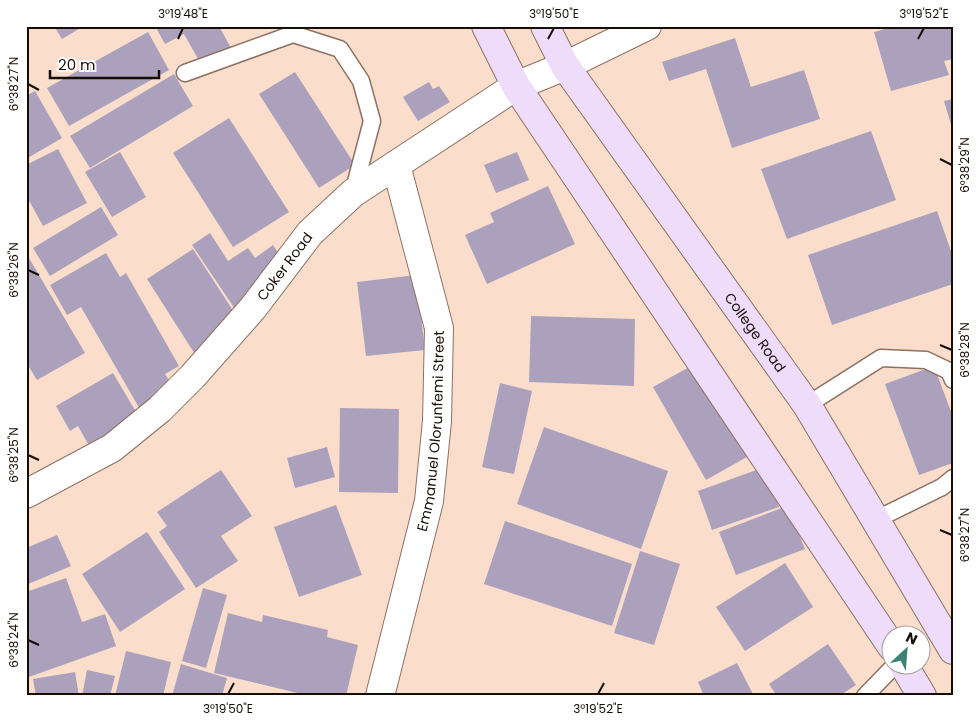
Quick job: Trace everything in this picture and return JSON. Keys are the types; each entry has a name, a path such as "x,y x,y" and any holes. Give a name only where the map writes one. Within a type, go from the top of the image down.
{"main road":[{"path":"486,26 516,86 882,632"},
{"name":"College Road","path":"545,26 565,66 807,406 953,650"},
{"path":"909,674 922,696"}],"street":[{"name":"Coker Road","path":"26,494 112,448 160,409 193,376 253,308 310,233 353,193 516,86 565,66 647,26"},
{"name":"Emmanuel Olorunfemi Street","path":"380,696 429,501 438,421 439,328 396,165"}],"lane":[{"path":"185,73 293,34 340,49 361,81 372,121 353,193"},
{"path":"807,406 881,358 926,360 949,371 953,380"},
{"path":"875,520 942,487 953,478"},
{"path":"865,696 886,674"}],"building":[{"path":"54,26 84,26 62,39"},
{"path":"155,26 219,26 232,50 202,66 184,34 165,44"},
{"path":"896,26 951,26 953,59 944,61 949,75 891,91 874,32"},
{"path":"148,32 169,70 69,126 47,88"},
{"path":"735,38 751,87 804,70 820,119 732,148 706,69 669,81 662,62"},
{"path":"295,72 355,165 319,188 259,94"},
{"path":"174,74 193,106 90,168 70,136"},
{"path":"429,82 433,89 439,86 450,102 418,121 403,97"},
{"path":"35,91 62,138 26,159 26,96"},
{"path":"953,99 953,128 952,128 944,101"},
{"path":"229,118 289,212 233,247 173,153"},
{"path":"871,131 896,200 787,239 761,169"},
{"path":"58,149 87,203 43,226 26,195 26,165"},
{"path":"120,152 146,197 112,217 85,172"},
{"path":"517,152 529,180 496,193 484,165"},
{"path":"548,186 575,244 487,284 465,235 494,222 490,213"},
{"path":"101,207 118,235 50,276 33,248"},
{"path":"937,211 953,257 953,284 832,325 808,255"},
{"path":"210,233 228,261 248,248 255,258 273,245 290,271 243,321 192,245"},
{"path":"193,249 247,332 200,362 147,279"},
{"path":"26,253 85,353 37,380 26,362"},
{"path":"106,253 120,277 126,273 179,366 165,374 170,382 158,389 162,398 141,411 81,307 67,315 50,285"},
{"path":"416,275 425,350 366,356 357,282"},
{"path":"531,316 635,319 634,386 529,382"},
{"path":"702,360 754,453 706,480 653,387"},
{"path":"934,366 953,417 953,463 919,475 885,384"},
{"path":"113,373 142,422 92,451 78,426 70,431 56,406"},
{"path":"500,383 532,391 514,474 482,467"},
{"path":"340,408 399,409 398,493 339,492"},
{"path":"544,427 668,471 641,549 517,504"},
{"path":"327,447 335,477 295,488 287,458"},
{"path":"765,467 779,507 712,530 698,491"},
{"path":"221,470 252,516 221,536 238,561 196,588 159,532 167,526 157,512"},
{"path":"336,505 362,575 299,597 274,527"},
{"path":"787,506 805,549 736,575 719,532"},
{"path":"505,521 632,564 612,626 484,584"},
{"path":"147,532 185,589 120,632 82,574"},
{"path":"57,535 71,566 26,585 26,548"},
{"path":"640,551 680,564 654,645 614,633"},
{"path":"785,563 813,607 745,651 716,607"},
{"path":"66,578 82,622 105,614 116,646 29,677 26,668 26,592"},
{"path":"203,588 227,595 206,668 182,661"},
{"path":"228,613 262,622 263,615 328,630 327,637 358,645 346,696 310,696 214,673"},
{"path":"828,644 856,685 839,696 777,696 769,684"},
{"path":"126,651 171,662 163,696 115,696"},
{"path":"737,663 754,696 704,696 698,682"},
{"path":"181,664 227,678 222,696 172,696"},
{"path":"87,670 115,676 110,696 82,696"},
{"path":"75,672 79,696 36,696 33,679"}]}
